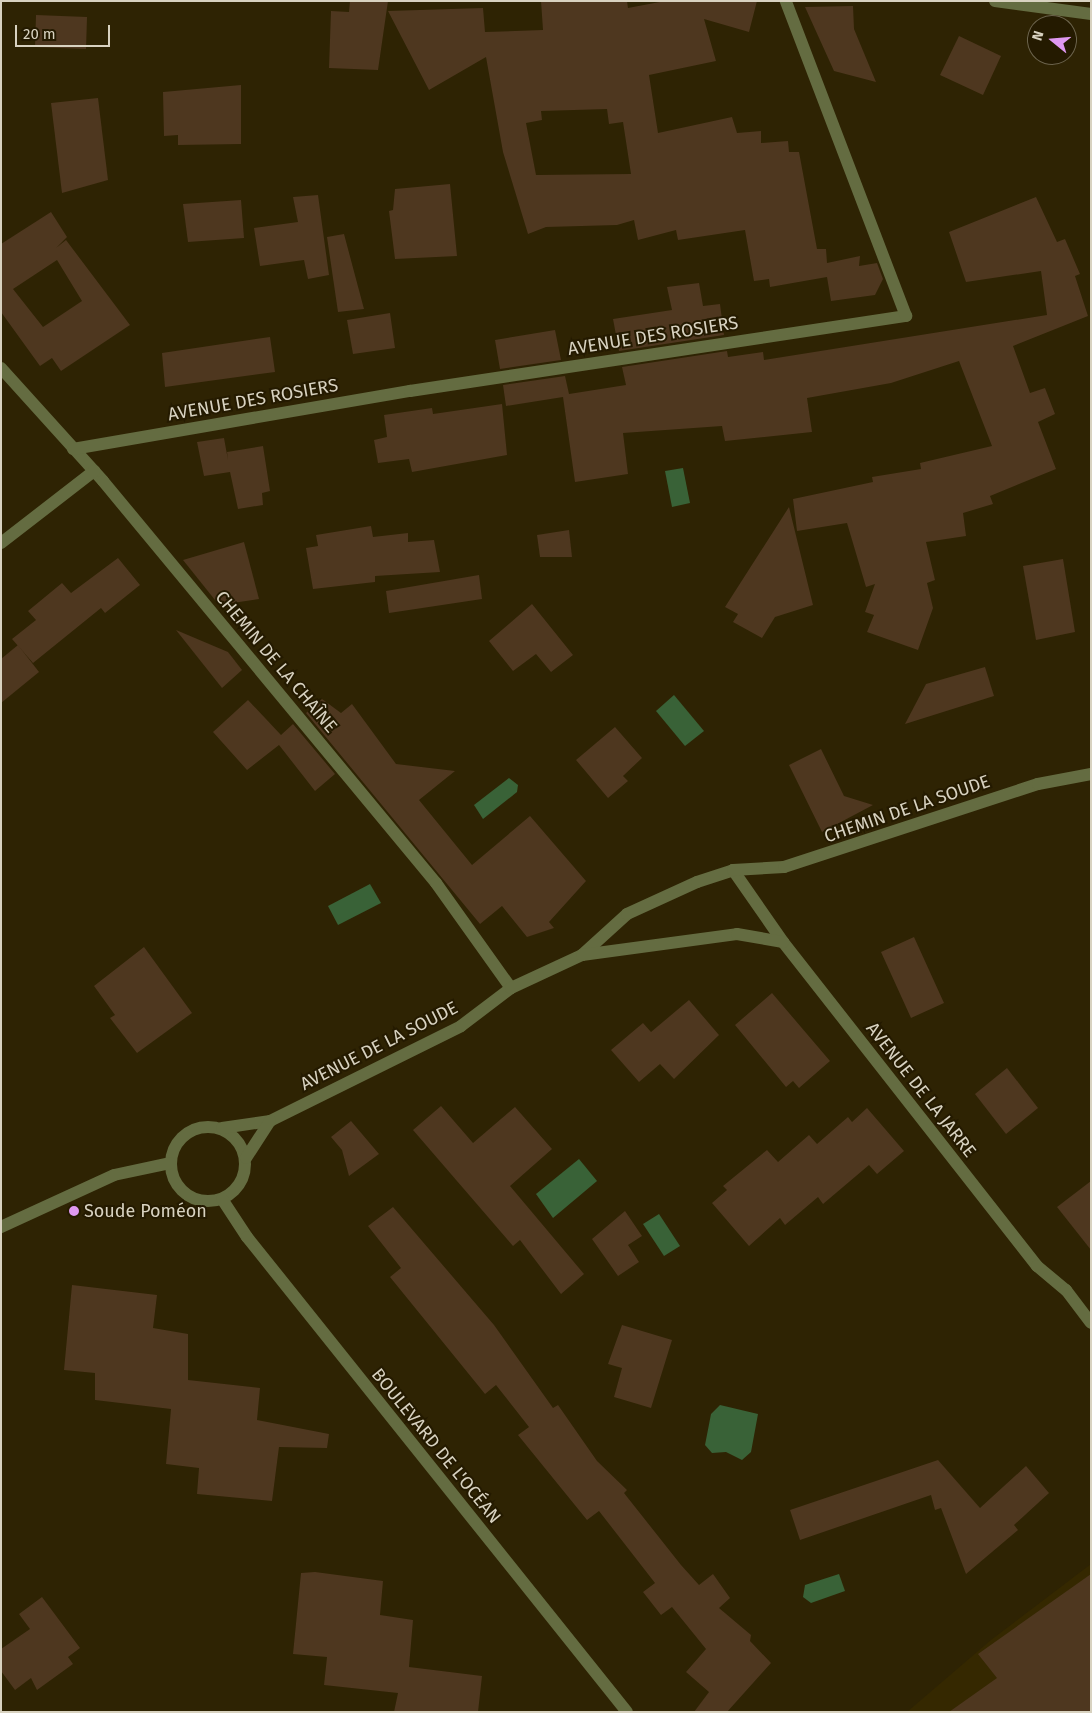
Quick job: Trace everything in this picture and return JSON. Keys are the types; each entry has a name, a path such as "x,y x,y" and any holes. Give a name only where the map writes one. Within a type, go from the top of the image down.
{"street":[{"name":"AVENUE DES ROSIERS","path":"73,449 410,391 906,316 786,1"},
{"path":"995,1 1091,14"},
{"name":"CHEMIN DE LA CHAÎNE","path":"1,368 94,471 436,883 511,988"},
{"path":"1,543 94,471"},
{"name":"CHEMIN DE LA SOUDE","path":"733,870 784,867 1038,784 1091,774"},
{"name":"AVENUE DE LA SOUDE","path":"582,955 627,914 733,870"},
{"name":"AVENUE DE LA JARRE","path":"733,870 783,942 1037,1266 1066,1290 1091,1323"},
{"name":"AVENUE DE LA SOUDE","path":"222,1128 270,1121 461,1026 511,988 582,955 737,934 783,942"},
{"path":"246,1158 270,1121"},
{"path":"222,1128 238,1139 246,1158 245,1175 236,1190 222,1199 204,1202 187,1195 175,1181 170,1163 179,1140 189,1131 222,1128"},
{"path":"1,1227 114,1174 170,1163"},
{"name":"BOULEVARD DE L'OCÉAN","path":"222,1199 247,1237 627,1712"}],"shaded area":[{"path":"683,468 690,503 672,507 665,471"},
{"path":"674,695 704,731 685,746 656,711"},
{"path":"509,778 518,785 517,792 483,819 474,805"},
{"path":"370,884 381,903 338,925 328,906"},
{"path":"579,1159 597,1181 553,1218 536,1194"},
{"path":"659,1214 680,1246 664,1256 643,1224"},
{"path":"720,1405 758,1414 751,1452 742,1460 726,1452 712,1453 705,1445 711,1414"},
{"path":"1091,1564 1091,1712 907,1712 991,1640"},
{"path":"839,1574 845,1591 811,1603 803,1597 805,1585"}],"building":[{"path":"350,1 388,1 378,70 329,68 331,11 349,12"},
{"path":"541,1 627,1 628,8 665,1 757,1 749,32 704,19 716,61 649,75 658,133 732,117 737,133 761,131 761,143 788,141 789,152 799,152 817,249 826,249 827,263 860,256 859,266 877,263 883,279 875,295 831,301 827,277 770,287 769,279 754,281 745,230 678,240 676,230 638,240 634,220 617,225 546,227 528,234 503,152 486,57 429,90 388,11 483,8 485,32 543,30","holes":["607,109 609,124 623,122 631,174 536,175 526,123 542,120 541,111"]},
{"path":"853,6 854,29 876,82 834,71 805,7"},
{"path":"36,15 87,17 86,49 35,47"},
{"path":"959,36 1001,56 983,95 940,75"},
{"path":"241,85 241,144 178,145 178,135 164,136 163,92"},
{"path":"98,98 108,180 62,193 51,103"},
{"path":"450,184 457,256 395,259 389,211 393,210 395,189"},
{"path":"318,195 329,275 308,279 304,260 260,266 254,228 298,222 293,197"},
{"path":"1036,197 1057,242 1065,239 1080,274 1075,276 1088,316 1013,346 1030,393 1045,388 1055,414 1038,422 1056,469 990,496 993,504 963,513 966,536 926,542 935,580 927,583 933,608 918,650 867,632 874,615 865,612 875,584 866,587 847,523 797,531 793,499 873,482 872,477 921,469 920,463 992,446 959,361 891,383 807,398 812,432 725,441 722,426 623,433 628,474 575,482 563,397 506,406 503,385 565,376 569,394 626,385 622,367 727,351 728,357 763,352 764,360 1047,315 1041,271 966,282 949,232"},
{"path":"241,200 244,238 188,242 183,204"},
{"path":"51,212 67,237 56,248 66,240 130,325 61,371 52,358 40,366 1,312 1,244","holes":["57,260 82,301 43,327 13,289"]},
{"path":"344,234 364,309 338,312 327,237"},
{"path":"699,283 703,306 720,304 724,335 619,351 613,319 672,310 667,287"},
{"path":"390,313 395,348 353,354 347,320"},
{"path":"555,330 561,360 500,369 495,340"},
{"path":"270,337 275,372 165,387 162,353"},
{"path":"502,404 507,455 412,472 409,459 378,463 374,440 387,437 384,415 432,408 433,414"},
{"path":"224,438 228,460 227,452 263,446 270,491 262,493 263,505 238,509 230,472 204,476 197,442"},
{"path":"789,507 813,605 775,617 762,638 733,622 738,614 725,607"},
{"path":"371,526 373,537 408,533 408,542 434,540 440,572 375,576 375,582 313,589 306,548 318,546 316,535"},
{"path":"569,530 572,557 540,557 537,535"},
{"path":"244,542 259,599 219,605 183,560"},
{"path":"118,558 140,585 105,613 101,608 33,663 12,639 36,620 28,611 62,583 71,593"},
{"path":"1063,559 1075,632 1036,640 1023,566"},
{"path":"479,575 482,599 389,613 386,591"},
{"path":"532,604 573,655 551,672 536,654 513,671 489,641"},
{"path":"176,630 228,652 242,670 222,688"},
{"path":"18,645 39,672 1,703 1,659"},
{"path":"985,667 994,696 905,724 926,684"},
{"path":"322,699 341,713 352,704 396,764 455,771 419,800 472,865 530,816 586,881 549,922 554,928 527,937 502,906 480,924 306,713"},
{"path":"248,700 281,735 293,724 335,774 315,791 279,745 247,770 213,732"},
{"path":"615,727 642,758 623,776 628,781 608,798 576,760"},
{"path":"821,749 844,796 873,805 822,832 789,765"},
{"path":"914,937 944,1003 911,1018 881,952"},
{"path":"144,947 192,1013 137,1053 110,1018 115,1015 94,986"},
{"path":"772,993 830,1061 799,1088 793,1081 786,1087 735,1025"},
{"path":"689,1000 719,1035 674,1079 660,1064 639,1082 611,1050 643,1023 651,1032"},
{"path":"1007,1068 1038,1108 1006,1134 975,1094"},
{"path":"441,1106 473,1143 515,1107 552,1149 510,1186 584,1274 561,1294 520,1240 513,1246 413,1130"},
{"path":"867,1108 904,1151 877,1174 869,1165 823,1204 818,1197 785,1225 780,1218 749,1246 712,1203 727,1190 723,1186 767,1150 778,1162 809,1135 817,1144 848,1117 852,1122"},
{"path":"351,1121 379,1154 349,1176 342,1150 331,1137"},
{"path":"1091,1181 1091,1250 1057,1207"},
{"path":"393,1207 494,1325 553,1408 558,1405 597,1461 627,1490 624,1493 681,1565 699,1585 713,1574 730,1598 719,1608 751,1635 750,1641 771,1663 727,1712 694,1712 709,1692 686,1672 706,1649 672,1607 661,1615 643,1592 655,1583 599,1511 587,1520 518,1435 529,1427 496,1385 485,1394 390,1277 401,1268 368,1226"},
{"path":"625,1211 642,1236 628,1245 639,1262 618,1276 592,1239"},
{"path":"72,1285 157,1295 153,1328 188,1334 188,1380 260,1388 257,1420 329,1434 327,1448 279,1447 272,1501 197,1494 199,1468 166,1464 171,1409 95,1400 95,1373 64,1370"},
{"path":"622,1325 672,1340 651,1408 614,1397 622,1368 608,1364"},
{"path":"938,1460 980,1508 1026,1466 1049,1493 1014,1525 1018,1530 966,1574 941,1508 935,1510 931,1495 800,1540 790,1510"},
{"path":"315,1572 383,1581 380,1615 413,1620 409,1667 482,1676 478,1712 394,1712 398,1693 324,1685 327,1657 293,1654 301,1573"},
{"path":"1091,1574 1091,1712 949,1712 997,1678 978,1654"},
{"path":"42,1597 80,1648 68,1657 73,1664 37,1690 31,1678 15,1690 1,1671 1,1649 30,1629 19,1614"}],"place":[{"name":"Soude Poméon","path":"74,1211"}]}
